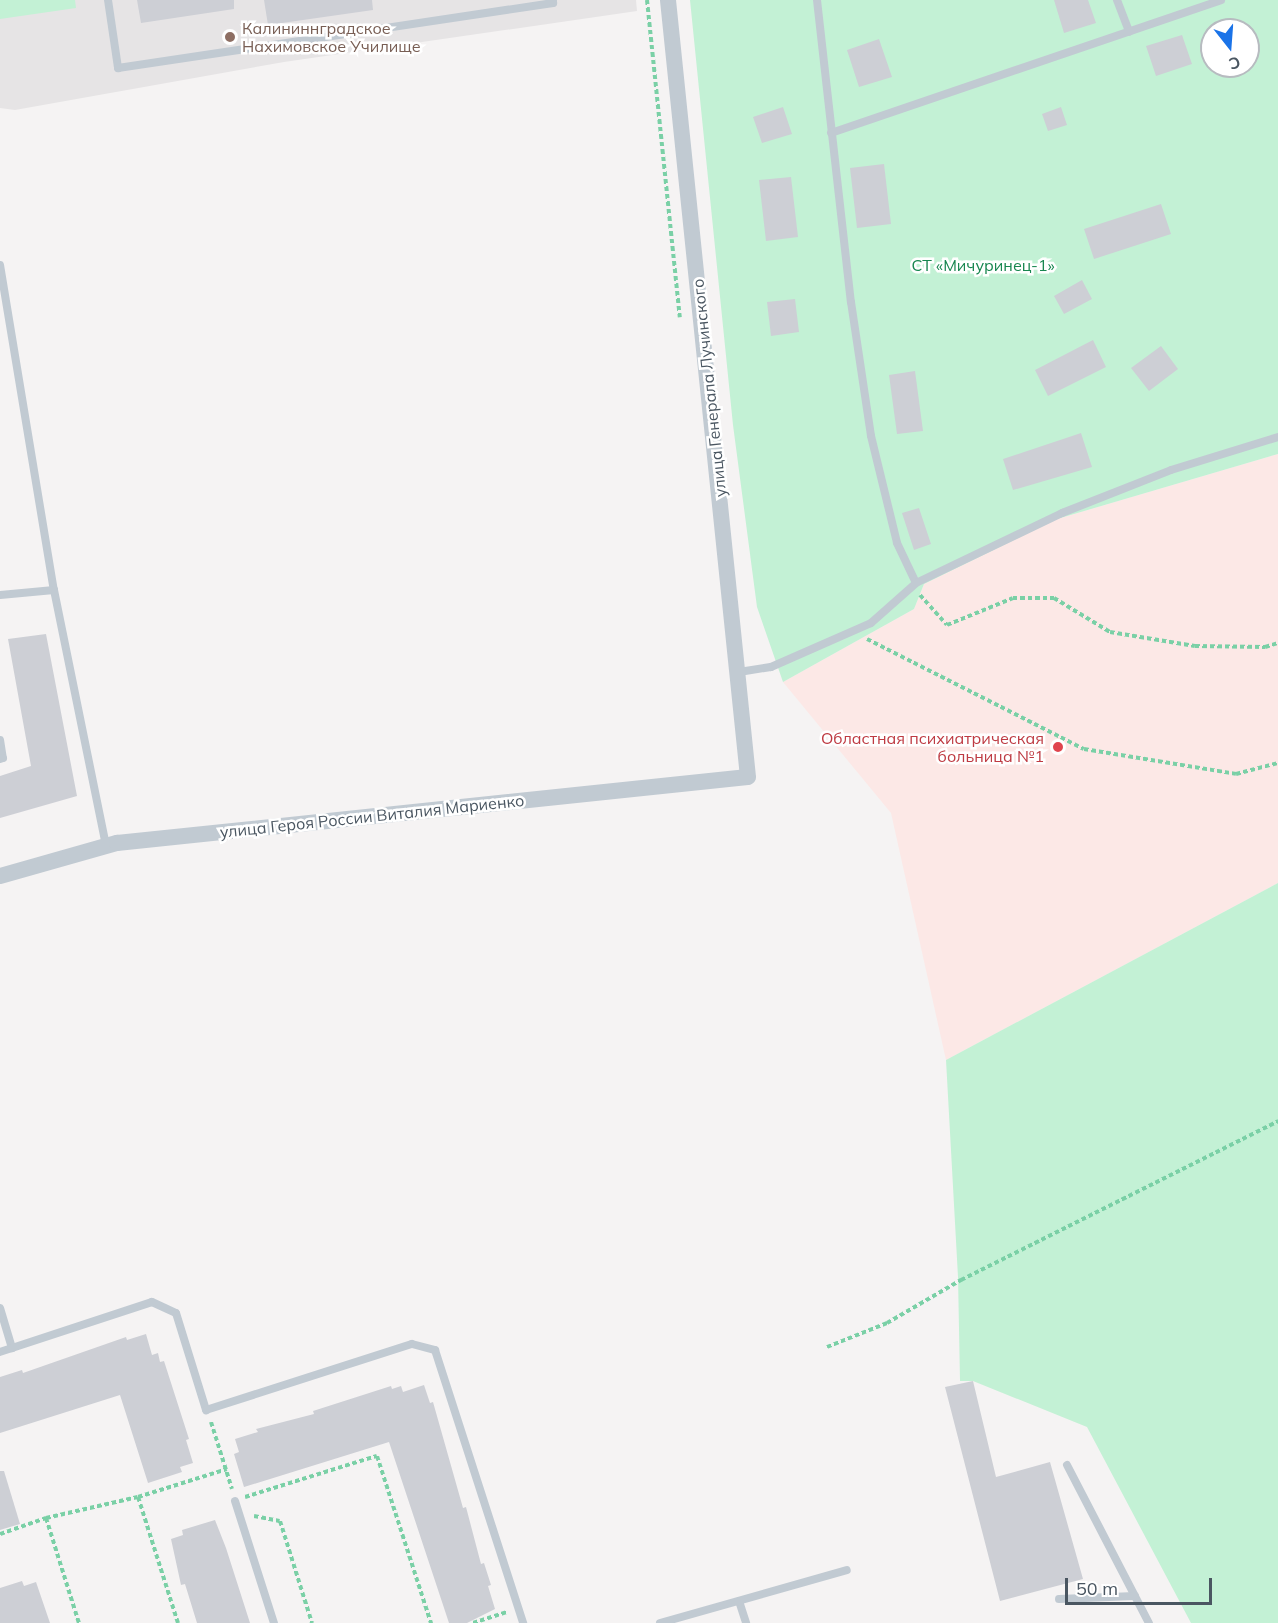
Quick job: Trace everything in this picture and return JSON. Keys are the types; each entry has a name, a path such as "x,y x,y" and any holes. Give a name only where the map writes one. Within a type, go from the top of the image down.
{"street":[{"name":"улица Генерала Лучинского","path":"668,0 739,672 748,777"},
{"name":"улица Героя России Виталия Мариенко","path":"0,876 106,846 748,777"}],"lane":[{"path":"108,0 118,68 553,3 553,0"},
{"path":"817,0 831,133 871,436 897,543 916,583"},
{"path":"1117,0 1129,32"},
{"path":"831,133 1221,0"},
{"path":"0,266 54,590 106,846"},
{"path":"739,672 771,668 871,623 916,583 1062,513 1171,470 1278,437"},
{"path":"0,595 54,590"},
{"path":"0,740 3,758 0,759"},
{"path":"0,1352 152,1302 176,1313 206,1410 412,1344 435,1350 523,1623"},
{"path":"0,1308 12,1348"},
{"path":"1067,1465 1149,1623"},
{"path":"235,1501 274,1623"},
{"path":"660,1623 847,1570"},
{"path":"1059,1599 1135,1596"},
{"path":"739,1600 746,1623"}],"path":[{"path":"647,0 682,328"},
{"path":"916,583 921,598 947,625 1013,598 1054,598 1110,632 1195,646 1265,647 1278,643"},
{"path":"853,631 1083,749 1236,774 1278,763"},
{"path":"827,1347 887,1323 962,1280 1278,1120"},
{"path":"206,1410 227,1469 235,1501 377,1456 431,1623"},
{"path":"0,1534 46,1518 138,1497 227,1469"},
{"path":"138,1497 178,1623"},
{"path":"239,1512 280,1521 312,1623"},
{"path":"46,1518 79,1623"},
{"path":"474,1623 518,1609"}],"shaded area":[{"name":"Калининнградское Нахимовское Училище","path":"0,0 636,0 637,11 284,62 15,110 0,108"},
{"name":"Областная психиатрическая больница №1","path":"1278,454 1278,883 946,1060 891,813 783,682 914,609 924,584 1057,519"}],"green space":[{"path":"0,0 75,0 76,8 0,19"},
{"name":"СТ «Мичуринец-1»","path":"690,0 1278,0 1278,454 1057,519 924,584 914,609 783,682 757,607 733,425"},
{"path":"1278,883 1278,1623 1191,1623 1087,1427 973,1381 960,1381 958,1277 946,1060"}],"building":[{"path":"137,0 234,0 234,9 141,23"},
{"path":"264,0 372,0 373,10 268,25"},
{"path":"1054,0 1088,0 1096,23 1064,33"},
{"path":"1182,35 1192,64 1156,76 1146,46"},
{"path":"879,39 892,77 859,87 847,50"},
{"path":"783,107 792,134 762,143 753,117"},
{"path":"1061,107 1067,125 1048,131 1042,114"},
{"path":"884,164 891,224 857,228 850,168"},
{"path":"791,177 798,237 766,241 759,180"},
{"path":"1161,204 1171,234 1094,259 1084,229"},
{"path":"1082,280 1092,299 1064,314 1054,296"},
{"path":"795,299 799,332 771,336 767,302"},
{"path":"1093,340 1106,367 1048,396 1035,370"},
{"path":"1161,346 1178,369 1149,391 1131,368"},
{"path":"915,371 923,431 897,434 889,375"},
{"path":"1081,433 1092,467 1013,490 1003,459"},
{"path":"919,508 931,544 914,550 902,513"},
{"path":"46,634 77,796 0,818 0,776 31,766 8,639"},
{"path":"146,1334 152,1355 158,1353 160,1362 164,1361 189,1439 186,1440 193,1463 180,1467 182,1472 148,1483 120,1395 0,1433 0,1377 22,1370 23,1373 126,1337 127,1340"},
{"path":"973,1381 996,1477 1050,1462 1083,1579 1000,1601 945,1387"},
{"path":"424,1385 430,1403 433,1402 463,1508 466,1507 481,1564 484,1563 491,1585 488,1586 495,1609 467,1623 449,1623 389,1442 244,1487 234,1454 239,1452 235,1439 258,1432 256,1429 314,1414 313,1411 391,1386 392,1389 401,1386 403,1392"},
{"path":"0,1471 4,1471 20,1524 0,1530"},
{"path":"215,1520 250,1623 197,1623 185,1584 181,1585 171,1539 183,1535 182,1530"},
{"path":"22,1581 24,1586 36,1582 50,1623 0,1623 0,1588"}],"place":[{"name":"Калининнградское Нахимовское Училище","path":"230,37"},
{"name":"Областная психиатрическая больница №1","path":"1058,747"}]}
